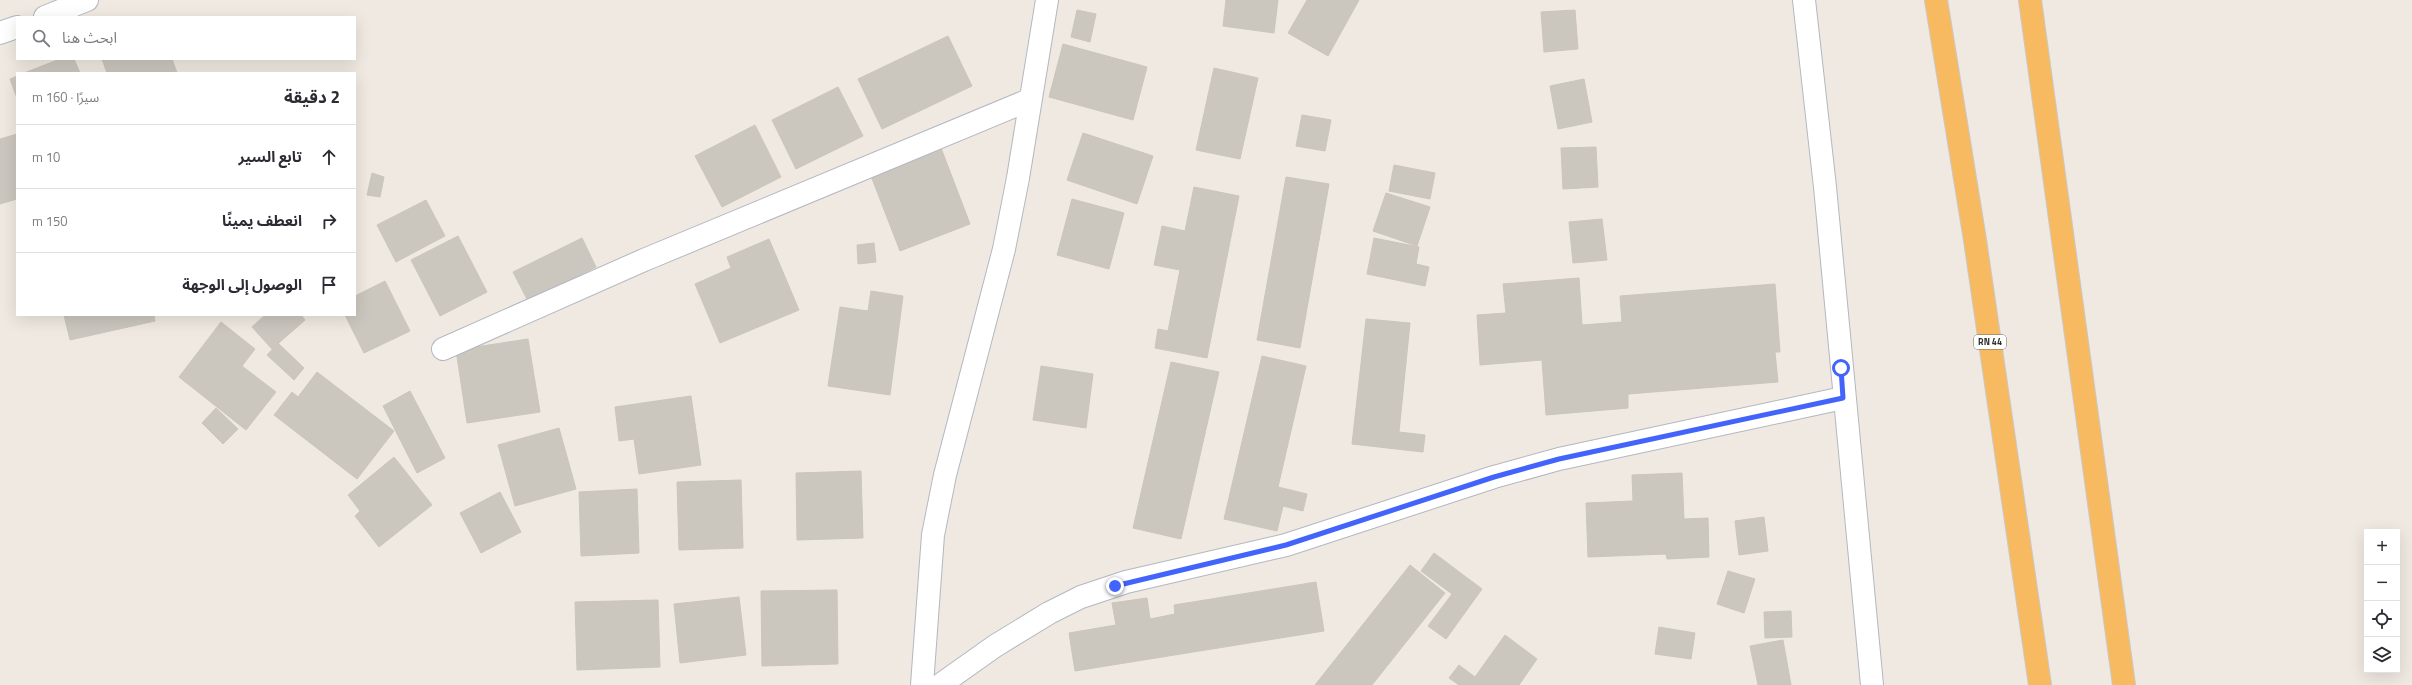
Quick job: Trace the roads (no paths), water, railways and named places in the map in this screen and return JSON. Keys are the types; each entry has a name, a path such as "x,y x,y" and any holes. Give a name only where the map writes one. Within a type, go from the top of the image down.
{"highway":[{"name":"RN 44","path":"1936,0 1975,240 2040,685"},
{"path":"2030,0 2124,685"}],"street":[{"path":"47,16 87,0"},
{"path":"922,685 933,535 945,475 1004,249 1018,178 1029,100 1047,0"},
{"path":"1804,0 1825,187 1843,398 1872,685"},
{"path":"0,33 16,27"},
{"path":"443,349 652,257 1029,100"},
{"path":"940,685 995,646 1049,613 1081,597 1126,582 1286,545 1494,477 1559,459 1843,398"}]}
